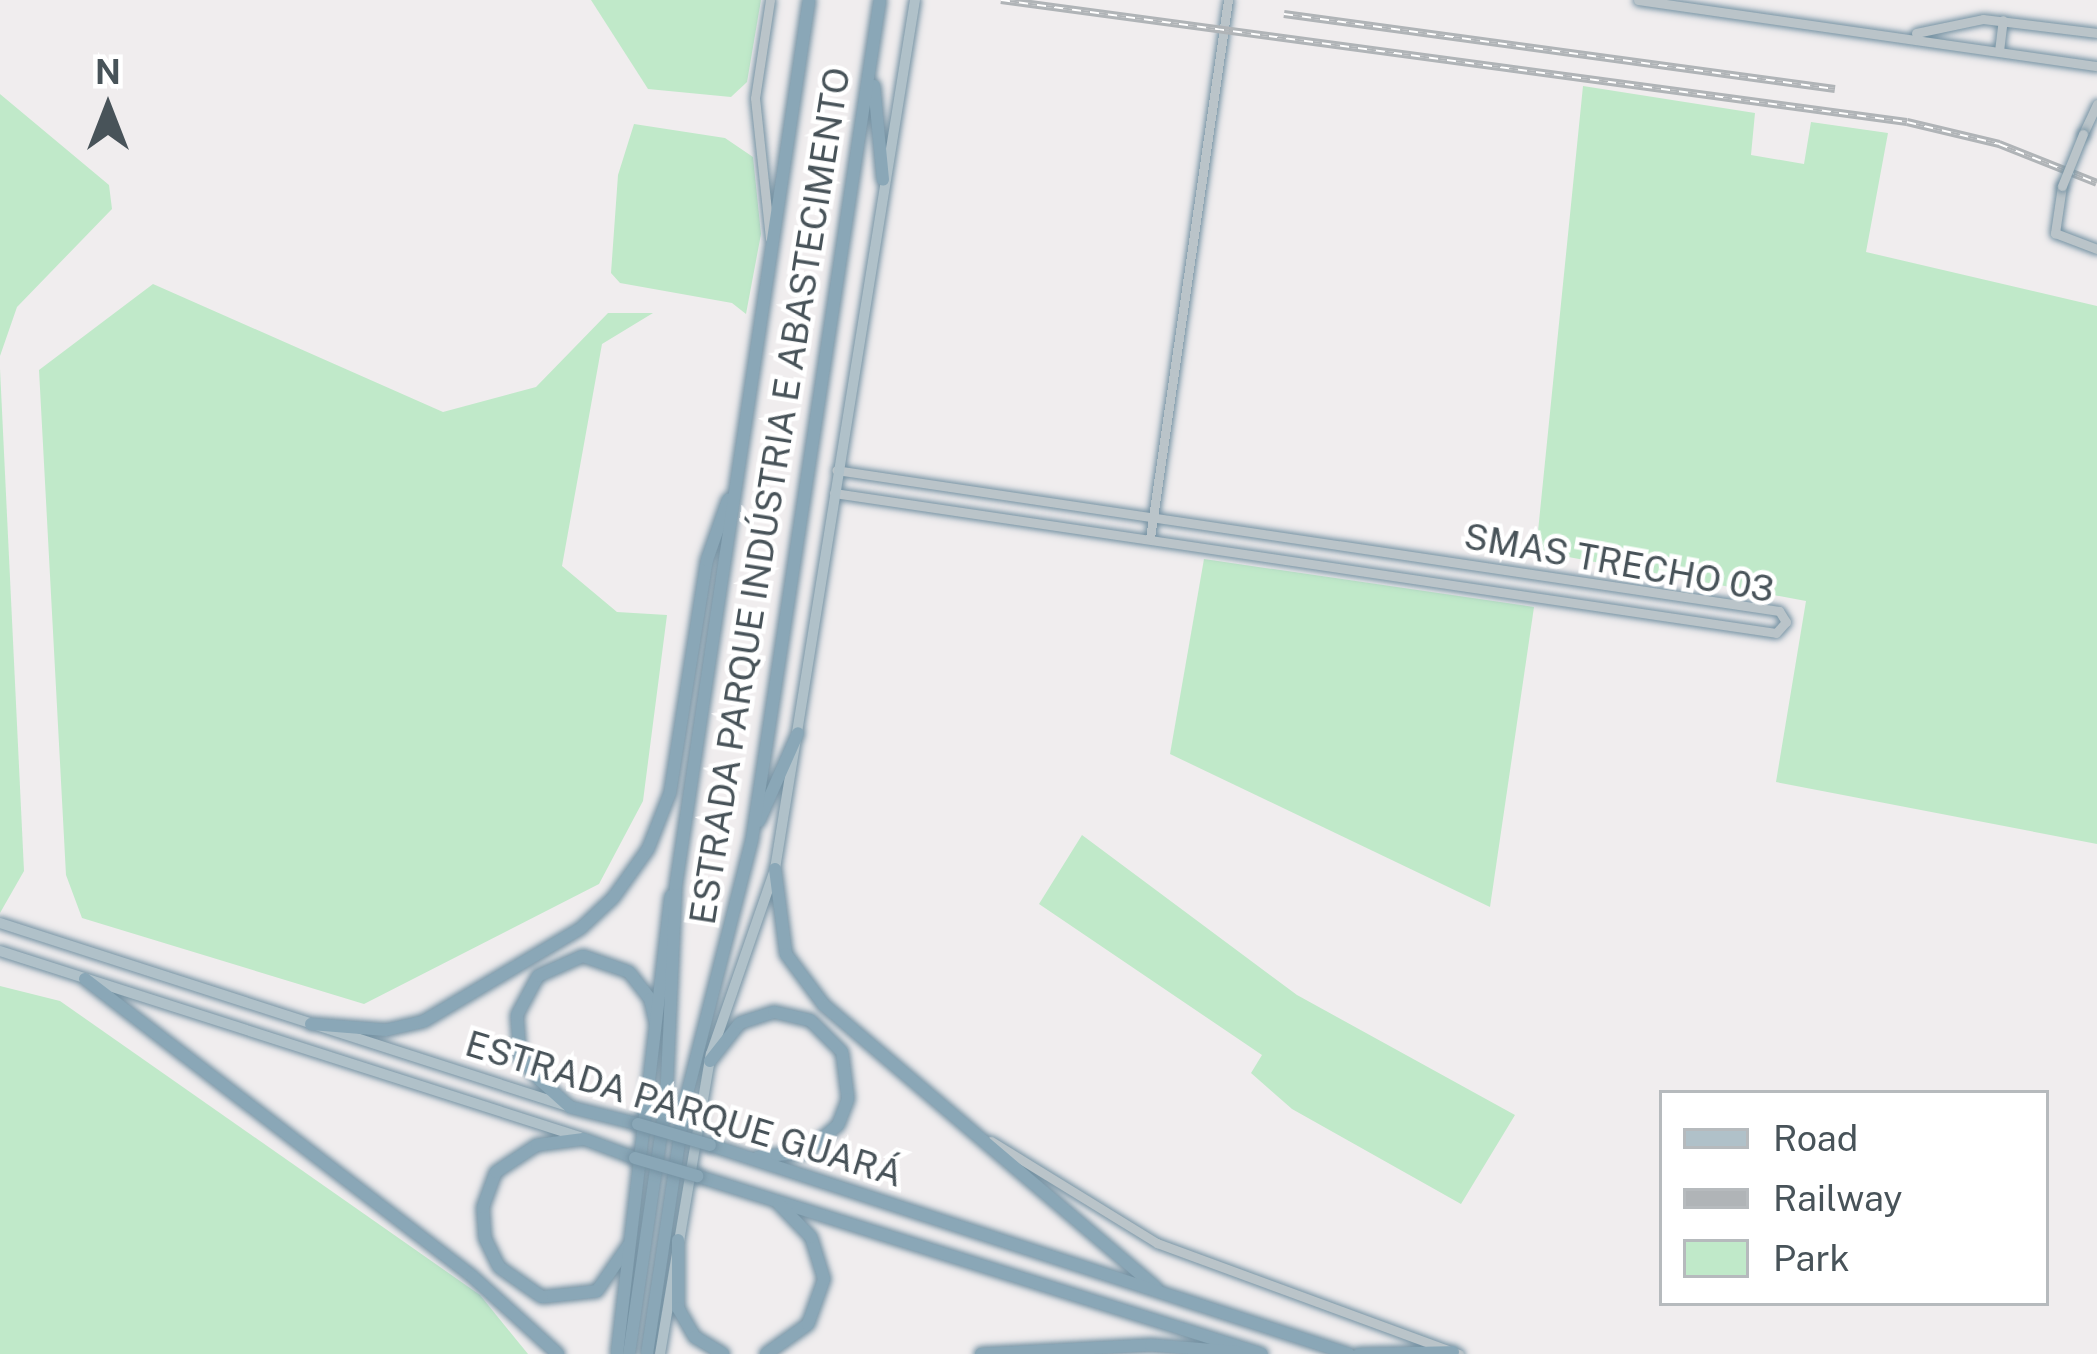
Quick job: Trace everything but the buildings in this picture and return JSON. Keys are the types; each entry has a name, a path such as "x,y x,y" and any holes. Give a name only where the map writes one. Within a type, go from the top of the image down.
{"highway":[{"name":"ESTRADA PARQUE INDÚSTRIA E ABASTECIMENTO","path":"629,1354 666,1101 676,884 809,0"},
{"name":"ESTRADA PARQUE INDÚSTRIA E ABASTECIMENTO","path":"647,1354 707,1010 752,838 880,0"},
{"path":"872,64 883,180"},
{"path":"311,1024 386,1030 424,1022 581,928 613,898 649,849 670,794 707,560 736,482"},
{"path":"752,838 798,733"},
{"path":"775,869 780,936 804,983 1158,1290"},
{"path":"616,1354 658,1040 665,922 676,884"},
{"path":"570,1107 527,1067 516,1044 524,996 545,970 583,956 618,964 650,999 658,1040"},
{"path":"85,979 473,1277 558,1354"},
{"path":"707,1010 711,1057"},
{"path":"711,1057 740,1023 774,1012 810,1020 842,1052 848,1100 828,1137 806,1151 747,1158"},
{"name":"ESTRADA PARQUE GUARÁ","path":"570,1107 710,1145 1349,1354"},
{"path":"584,1139 537,1145 496,1172 483,1207 490,1252 526,1291 573,1299 609,1280 635,1231"},
{"name":"ESTRADA PARQUE GUARÁ","path":"584,1139 1260,1354"},
{"path":"766,1354 808,1324 824,1279 812,1237 774,1199"},
{"path":"678,1240 678,1308 695,1337 723,1354"},
{"path":"981,1354 1151,1345 1260,1354"},
{"path":"1359,1354 1456,1353"}],"main road":[{"path":"660,1354 711,1057 775,869 915,0"},
{"name":"ESTRADA PARQUE GUARÁ","path":"0,923 570,1107"},
{"name":"ESTRADA PARQUE GUARÁ","path":"0,951 584,1139"}],"street":[{"path":"770,0 755,98 771,245"},
{"path":"1150,538 1228,0"},
{"path":"1638,0 1911,34 2097,66"},
{"path":"1911,34 2002,20 2097,33"},
{"path":"1999,51 2002,20"},
{"path":"2097,104 2062,186 2055,232 2097,249"},
{"name":"SMAS TRECHO 03","path":"834,493 1776,633 1786,622 1779,611 836,470"},
{"path":"874,498 877,476"},
{"path":"1314,561 1317,541"},
{"path":"968,1128 1157,1244 1456,1353"},
{"path":"1008,1352 1024,1354"}],"green space":[{"path":"591,0 761,0 747,82 731,97 648,89"},
{"path":"1583,86 1755,113 1751,155 1804,164 1811,122 1888,133 1866,252 2097,306 2097,844 1776,782 1806,601 1536,551"},
{"path":"0,94 109,185 112,209 17,307 0,356"},
{"path":"634,124 725,138 753,157 761,234 746,314 732,303 620,283 611,273 618,175"},
{"path":"153,284 443,412 536,387 608,313 653,313 602,344 562,566 617,612 667,615 643,801 599,884 364,1004 82,918 66,875 39,370"},
{"path":"0,369 24,871 0,913"},
{"path":"1204,559 1534,607 1490,907 1170,754"},
{"path":"1082,835 1297,995 1515,1115 1461,1204 1292,1109 1251,1073 1262,1055 1039,904"},
{"path":"0,986 60,1001 480,1295 528,1354 0,1354"}],"railway":[{"path":"1001,0 1907,122 1999,144 2097,183"},
{"path":"1284,14 1835,89"}]}
